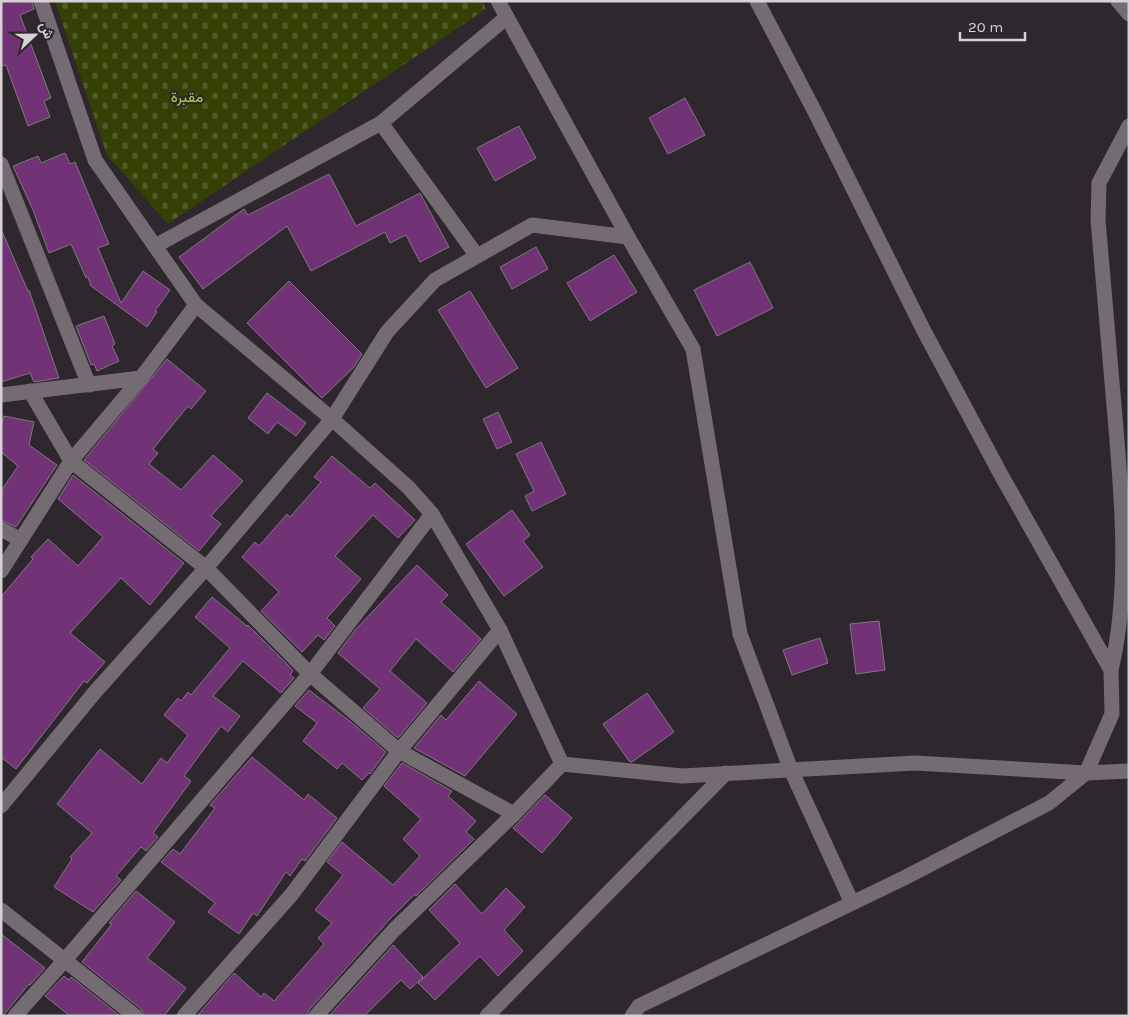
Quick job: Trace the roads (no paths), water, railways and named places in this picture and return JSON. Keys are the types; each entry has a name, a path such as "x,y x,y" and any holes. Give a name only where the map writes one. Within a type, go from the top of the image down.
{"street":[{"path":"41,1 95,160 196,305 332,419 408,487 432,514 500,630 562,764"},
{"path":"498,1 628,237 693,349 740,634 791,770 852,903"},
{"path":"757,1 928,340 1000,474 1111,670"},
{"path":"1118,1 1129,14"},
{"path":"155,246 381,123 507,17"},
{"path":"381,123 477,256"},
{"path":"632,1016 639,1006 852,903 1050,803 1086,773 1112,714 1111,670 1116,647 1123,579 1120,476 1098,220 1099,183 1129,126"},
{"path":"1,164 89,385"},
{"path":"1,806 95,692 206,568 332,419 387,332 435,280 532,225 628,237"},
{"path":"1,571 71,461 141,378 196,305"},
{"path":"1,395 141,378"},
{"path":"30,391 71,461 206,568 310,674 399,751 514,814"},
{"path":"15,1016 310,674 432,514"},
{"path":"1,529 22,540"},
{"path":"184,1016 292,894 399,751 500,630"},
{"path":"562,764 682,776 915,763 1086,773 1129,771"},
{"path":"316,1016 394,930 514,814 562,764"},
{"path":"487,1016 726,773"},
{"path":"1,910 135,1016"}],"park label":[{"name":"مقبرة","path":"187,97"}]}
